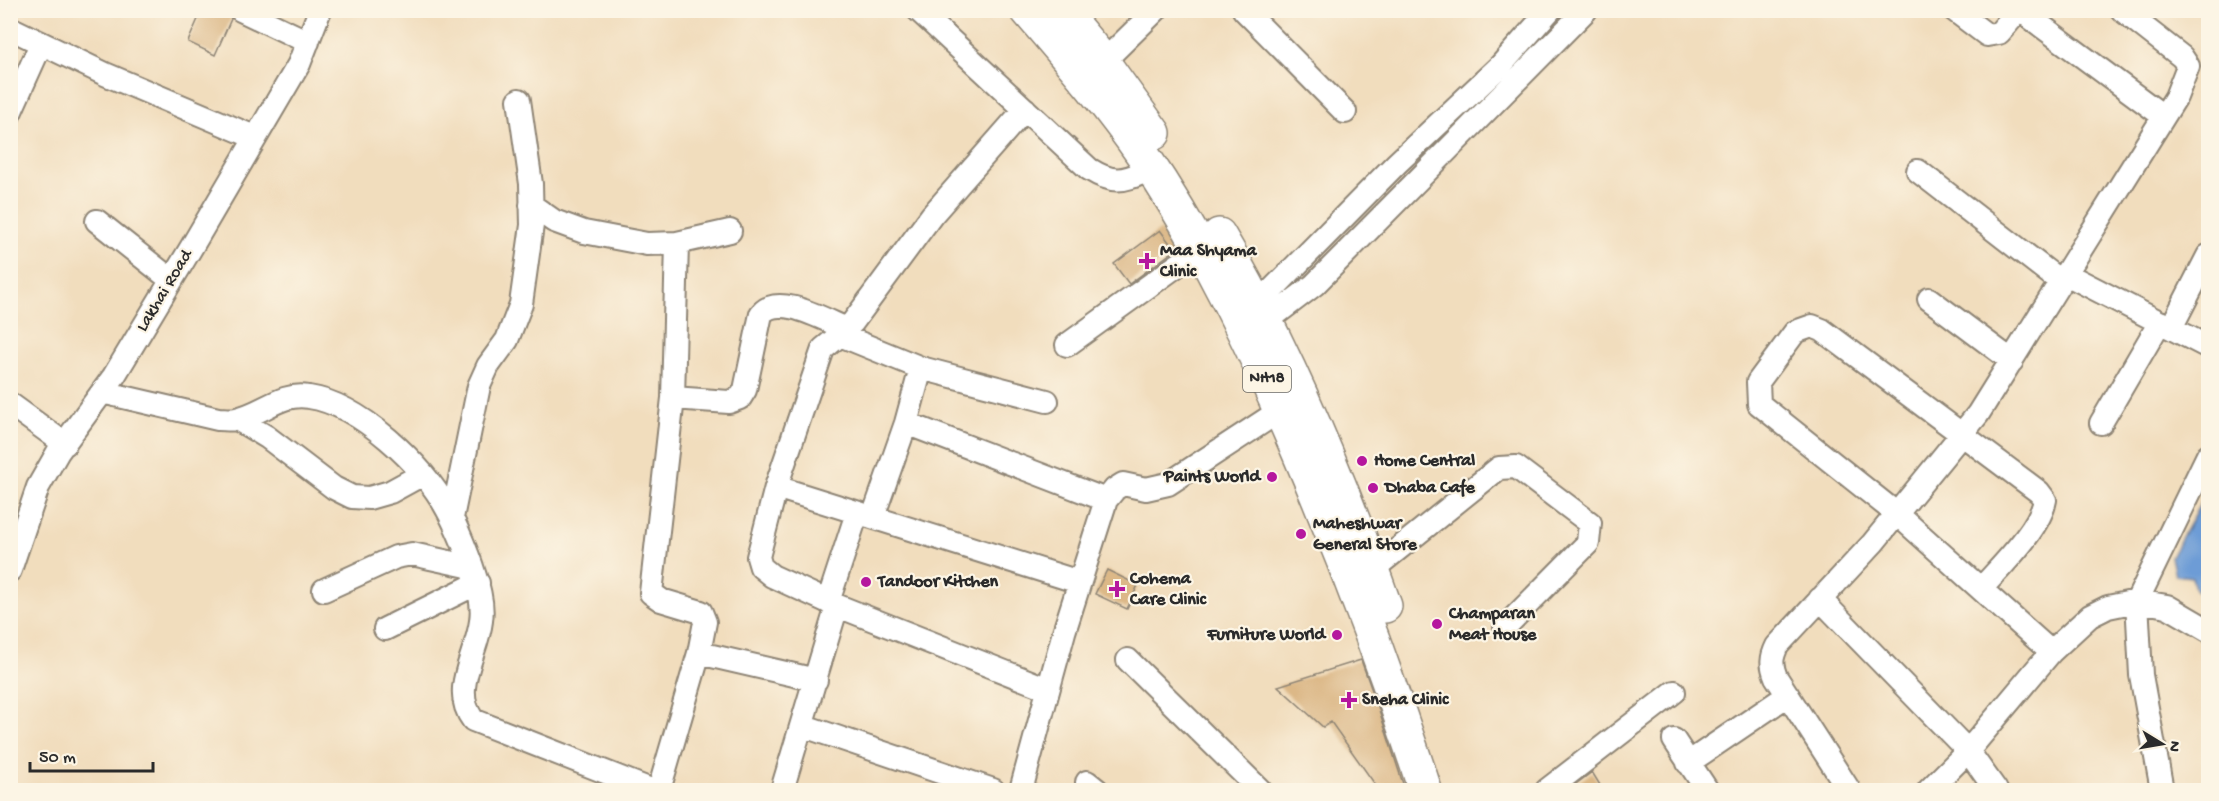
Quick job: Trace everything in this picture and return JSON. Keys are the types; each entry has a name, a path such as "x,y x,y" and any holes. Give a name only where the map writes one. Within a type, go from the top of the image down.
{"highway":[{"name":"NH18","path":"1027,10 1087,81 1152,169 1200,249 1257,321 1281,411 1366,616 1425,790"},
{"name":"NH18","path":"1060,10 1103,62 1191,188 1257,321 1372,570 1448,790"}],"street":[{"path":"240,10 308,42"},
{"name":"Lakhai Road","path":"10,570 38,487 102,392 299,64 320,10"},
{"path":"918,10 1089,169 1104,179 1121,181 1152,169"},
{"path":"1103,62 1156,10"},
{"path":"1244,10 1345,112"},
{"path":"1257,321 1398,163 1501,64 1551,10"},
{"path":"1257,321 1314,285 1586,10"},
{"path":"1954,10 1987,35 1999,33 2019,10 2163,116"},
{"path":"1849,790 1771,666 1772,656 1777,646 1897,514 1962,435 2012,361 2176,97 2188,66 2182,57 2122,10"},
{"path":"10,28 41,44 254,136"},
{"path":"10,113 41,44"},
{"path":"452,518 479,386 488,366 507,340 522,304 532,225 519,100"},
{"path":"1025,109 932,215 843,332 822,349 776,487 758,557 761,567 772,576 833,604 1048,689"},
{"path":"1918,171 2063,278 2166,325 2208,347"},
{"path":"531,205 554,221 584,232 647,244 677,243 730,231"},
{"path":"97,221 171,279"},
{"path":"658,790 699,653 705,622 701,612 661,600 651,593 673,398 677,243"},
{"path":"1067,345 1200,249"},
{"path":"2101,423 2166,325 2208,256"},
{"path":"1929,298 2012,361"},
{"path":"673,398 729,402 740,398 745,390 761,314 766,307 776,304 793,307 921,368 1047,401"},
{"path":"1981,589 2032,527 2044,508 2045,500 2039,492 1822,330 1812,326 1795,333 1758,382 1759,404 1897,514 2051,652"},
{"path":"782,790 804,726 833,604 865,515 906,423 921,368"},
{"path":"102,392 194,415 237,419 267,437 334,488 352,497 369,498 380,495 421,475"},
{"path":"237,419 284,397 307,396 329,401 352,411 370,424 421,475 452,518 475,575 483,612 480,636 462,688 464,709 473,720 651,790"},
{"path":"10,404 65,444"},
{"path":"1021,790 1079,582 1106,500 1115,489 1124,484 1146,489 1168,484 1281,411"},
{"path":"906,423 1106,500"},
{"path":"2162,790 2141,675 2138,601 2208,455"},
{"path":"1372,570 1499,468 1516,467 1590,524 1591,530 1588,543 1505,627"},
{"path":"776,487 1079,582"},
{"path":"324,590 396,557 412,554 475,575"},
{"path":"385,629 475,575"},
{"path":"1820,599 1968,751 1996,790"},
{"path":"1929,790 1968,751 2051,652 2090,616 2108,607 2138,601 2167,606 2208,630"},
{"path":"699,653 816,680"},
{"path":"1128,660 1260,790"},
{"path":"1547,790 1674,692"},
{"path":"1688,763 1788,695"},
{"path":"804,726 993,790"},
{"path":"1674,740 1707,790"}],"water":[{"path":"2208,490 2208,601 2195,589 2192,577 2175,575 2171,557"}],"building":[{"path":"202,10 228,10 231,19 215,55 188,42"},
{"path":"1160,230 1175,250 1129,284 1114,264"},
{"path":"1107,570 1138,585 1127,609 1095,594"},
{"path":"1361,660 1405,790 1379,790 1331,722 1323,727 1278,686"},
{"path":"1592,772 1603,790 1568,790"}],"place":[{"name":"Maa Shyama Clinic","path":"1147,261"},
{"name":"Home Central","path":"1362,461"},
{"name":"Paints World","path":"1272,477"},
{"name":"Dhaba Cafe","path":"1373,488"},
{"name":"Maheshwar General Store","path":"1301,534"},
{"name":"Tandoor Kitchen","path":"866,582"},
{"name":"Cohema Care Clinic","path":"1117,589"},
{"name":"Champaran Meat House","path":"1437,624"},
{"name":"Furniture World","path":"1337,635"},
{"name":"Sneha Clinic","path":"1349,700"}]}
